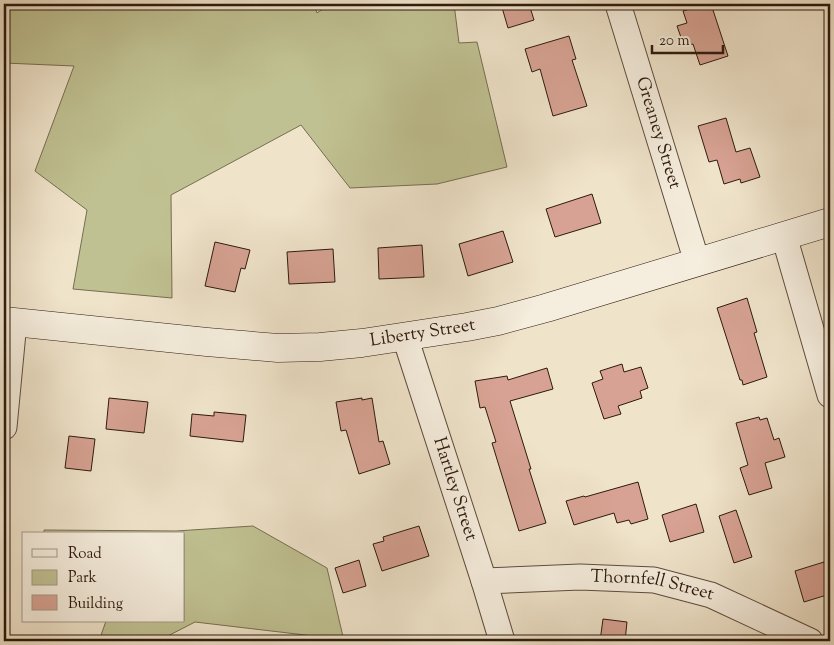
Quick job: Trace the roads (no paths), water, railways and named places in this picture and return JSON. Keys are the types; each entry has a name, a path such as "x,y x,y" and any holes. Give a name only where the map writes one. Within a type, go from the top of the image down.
{"main road":[{"name":"Liberty Street","path":"9,322 278,348 320,347 405,337 467,327 517,316 830,222"}],"street":[{"name":"Greaney Street","path":"618,4 697,262"},
{"path":"784,236 830,395"},
{"path":"4,427 9,322"},
{"name":"Hartley Street","path":"405,337 502,641"},
{"name":"Thornfell Street","path":"484,580 580,578 654,580 711,594 810,641"}]}
